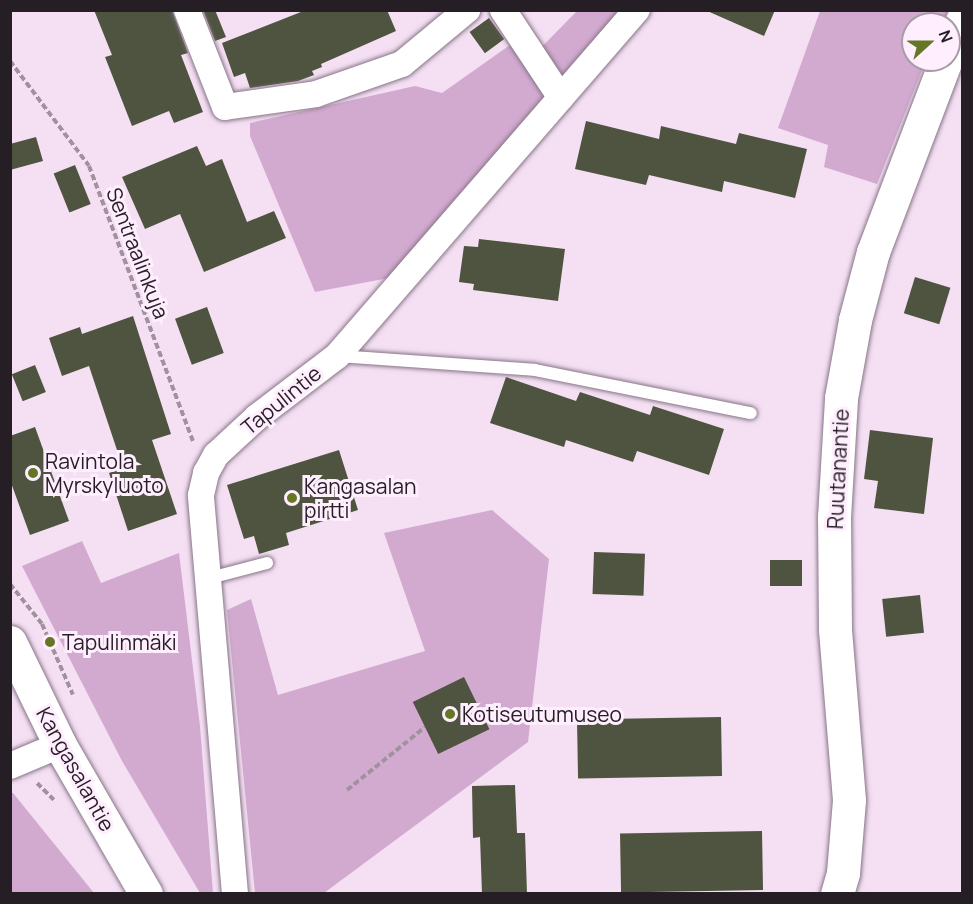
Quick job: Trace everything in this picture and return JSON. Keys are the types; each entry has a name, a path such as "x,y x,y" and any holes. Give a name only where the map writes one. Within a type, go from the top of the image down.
{"main road":[{"name":"Ruutanantie","path":"837,894 843,873 849,800 835,618 834,517 841,398 855,320 873,252 941,72"},
{"name":"Kangasalantie","path":"10,642 60,745 146,894"}],"street":[{"path":"187,10 225,107 316,94 402,64 467,10"},
{"path":"503,10 561,98"},
{"name":"Tapulintie","path":"236,894 201,495 206,473 216,455 257,417 337,356 637,10"},
{"path":"10,766 60,745"}],"lane":[{"path":"337,356 535,370 751,413"},
{"path":"210,578 267,563"}],"path":[{"name":"Sentraalinkuja","path":"10,61 89,166 206,473"},
{"path":"347,790 425,727"}],"shaded area":[{"path":"577,11 635,11 399,276 315,292 250,136 250,123 415,86 442,93 510,45 524,65"},
{"path":"820,11 948,11 901,12 901,72 921,72 877,184 824,167 828,145 778,128"},
{"path":"492,510 549,559 528,742 324,893 255,893 227,610 251,599 278,695 425,651 384,533"},
{"path":"82,541 101,583 179,553 200,726 213,893 200,893 122,761 22,566"},
{"path":"11,793 13,793 94,893 11,893"}],"building":[{"path":"94,10 172,10 188,53 181,55 203,112 174,123 169,111 132,126 105,57 112,55"},
{"path":"203,10 215,10 226,37 215,41"},
{"path":"306,10 387,10 396,31 321,64 322,67 312,71 314,75 298,81 250,88 245,73 234,77 222,43"},
{"path":"705,10 775,10 764,36"},
{"path":"489,18 504,39 485,53 470,32"},
{"path":"586,121 659,139 661,126 736,144 739,133 807,149 795,198 724,181 722,192 649,175 646,185 575,169"},
{"path":"36,137 43,161 10,170 10,144"},
{"path":"197,146 206,166 222,159 247,222 274,211 286,238 204,272 180,214 145,229 122,177"},
{"path":"75,165 91,204 69,213 54,174"},
{"path":"479,239 565,249 558,301 473,290 474,284 459,282 464,246 478,247"},
{"path":"915,277 950,288 939,324 904,313"},
{"path":"207,307 224,353 192,365 175,319"},
{"path":"133,316 171,434 152,440 177,514 128,531 109,473 123,468 89,366 62,376 49,338 80,327 82,334"},
{"path":"35,365 46,392 23,401 12,374"},
{"path":"506,377 576,401 580,392 650,415 653,406 724,429 709,475 637,451 633,462 566,440 564,447 490,423"},
{"path":"35,427 69,521 30,535 10,480 10,436"},
{"path":"870,430 933,438 924,514 874,508 878,481 864,479"},
{"name":"Kangasalan pirtti","path":"339,450 358,510 286,533 289,545 259,554 254,536 244,539 227,485"},
{"path":"594,552 645,554 644,596 593,594"},
{"path":"770,560 802,560 802,586 770,586"},
{"path":"920,595 924,633 886,637 882,599"},
{"name":"Kotiseutumuseo","path":"464,677 489,729 438,754 413,702"},
{"path":"721,717 722,776 578,779 577,720"},
{"path":"515,785 517,833 525,833 527,894 482,894 480,837 473,838 472,786"},
{"path":"762,831 763,890 621,892 620,833"}],"place":[{"name":"Ravintola Myrskyluoto","path":"33,473"},
{"name":"Kangasalan pirtti","path":"292,498"},
{"name":"Tapulinmäki","path":"50,642"},
{"name":"Kotiseutumuseo","path":"450,714"}]}
